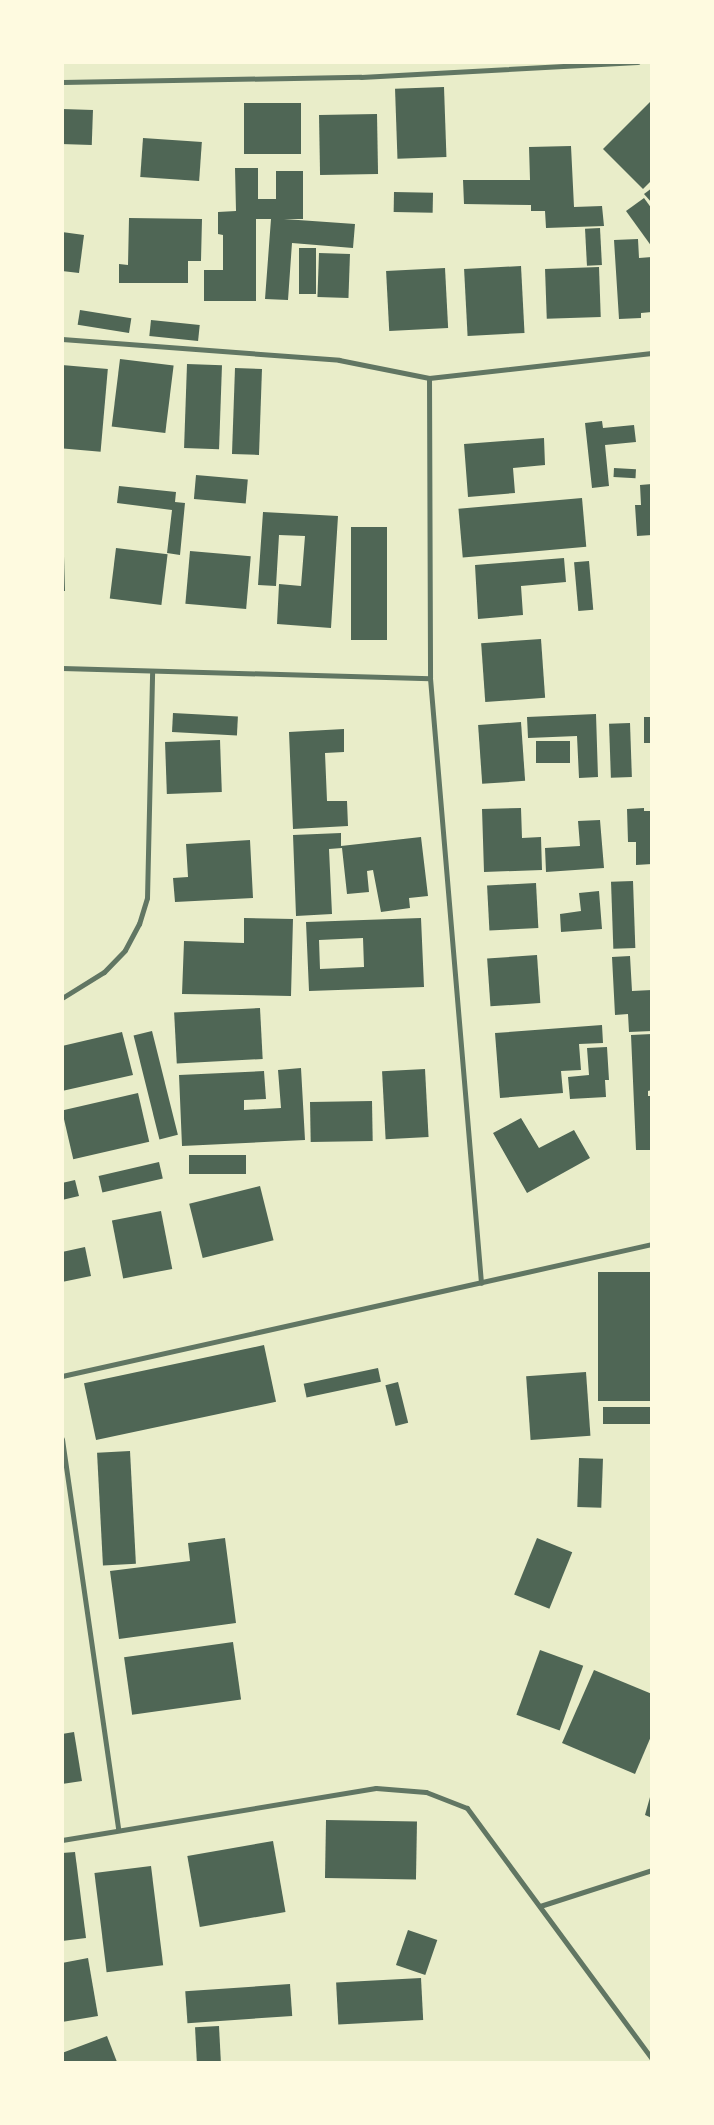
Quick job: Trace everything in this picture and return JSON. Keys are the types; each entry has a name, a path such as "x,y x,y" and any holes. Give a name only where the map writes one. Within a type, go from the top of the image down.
{"street":[{"path":"62,82 361,77 638,62"},
{"path":"62,339 339,360 429,378 652,353"},
{"path":"429,378 430,678 481,1282"},
{"path":"62,668 152,672 430,678"},
{"path":"62,998 104,972 125,950 140,924 147,898 152,672"},
{"path":"62,1376 652,1244"},
{"path":"62,1439 118,1830"},
{"path":"62,1840 376,1788 426,1792 467,1808 652,2059"},
{"path":"540,1906 652,1870"}],"building":[{"path":"444,87 446,157 397,159 395,89"},
{"path":"652,100 652,180 643,189 603,149"},
{"path":"244,103 301,103 301,154 244,154"},
{"path":"62,109 93,110 92,145 62,144"},
{"path":"377,114 378,174 320,175 319,115"},
{"path":"143,138 202,142 199,181 140,177"},
{"path":"571,146 574,207 602,206 604,226 546,228 545,211 531,211 531,205 464,204 463,180 530,180 529,147"},
{"path":"235,168 258,168 258,199 276,199 276,171 303,171 303,219 284,219 355,224 353,248 292,243 288,300 265,299 271,219 256,219 256,301 204,301 204,270 223,270 223,235 218,234 218,212 236,211"},
{"path":"652,188 652,203 644,194"},
{"path":"394,192 433,193 433,213 394,212"},
{"path":"644,198 652,209 652,247 626,211"},
{"path":"129,218 202,219 201,261 188,261 188,283 119,283 119,264 128,265"},
{"path":"600,228 602,265 587,266 585,229"},
{"path":"62,232 84,235 79,273 62,271"},
{"path":"638,239 639,258 652,257 652,312 641,313 641,318 619,319 614,240"},
{"path":"299,248 316,248 316,294 299,294"},
{"path":"319,253 350,254 348,298 317,297"},
{"path":"521,266 525,333 468,336 464,269"},
{"path":"599,267 601,317 547,319 545,269"},
{"path":"445,268 448,328 389,331 386,271"},
{"path":"80,310 131,318 129,333 78,325"},
{"path":"151,320 200,325 198,341 149,336"},
{"path":"120,359 174,366 165,433 112,426"},
{"path":"187,364 222,365 219,449 184,448"},
{"path":"62,365 108,369 101,452 62,448"},
{"path":"235,368 262,369 259,455 232,454"},
{"path":"602,421 603,428 634,425 636,442 605,445 609,486 592,488 585,423"},
{"path":"544,438 545,465 513,468 515,493 468,497 464,444"},
{"path":"614,468 636,469 635,478 614,477"},
{"path":"196,475 248,480 246,503 194,499"},
{"path":"652,484 652,535 637,536 635,505 641,505 640,485"},
{"path":"119,486 176,492 175,502 185,503 180,555 167,553 172,510 117,503"},
{"path":"582,498 586,547 463,558 458,509"},
{"path":"263,512 338,516 331,628 277,624 279,584 301,586 305,536 279,535 276,586 258,585"},
{"path":"351,527 387,527 387,640 351,640"},
{"path":"116,548 168,554 161,605 110,599"},
{"path":"190,551 251,556 246,609 185,604"},
{"path":"62,556 64,556 65,591 62,591"},
{"path":"564,558 566,582 521,586 523,615 478,619 475,565"},
{"path":"589,561 593,610 578,611 574,562"},
{"path":"541,639 545,698 485,702 481,643"},
{"path":"173,713 238,716 237,735 172,732"},
{"path":"596,714 598,777 579,778 577,736 528,738 527,717"},
{"path":"644,717 652,717 652,743 644,743"},
{"path":"521,722 525,781 482,784 478,725"},
{"path":"630,723 632,777 611,778 609,724"},
{"path":"344,729 344,752 325,753 327,801 347,801 348,826 293,829 289,732"},
{"path":"220,740 222,792 167,794 165,742"},
{"path":"536,741 570,741 570,763 536,763"},
{"path":"521,808 522,838 541,837 542,870 484,872 482,809"},
{"path":"644,808 644,811 652,811 652,864 636,865 636,842 628,842 627,809"},
{"path":"600,820 604,868 546,872 545,848 580,846 578,821"},
{"path":"341,833 341,846 421,837 428,896 409,898 410,908 381,912 373,870 367,871 369,892 347,894 342,848 329,849 332,914 296,916 293,835"},
{"path":"250,840 253,898 175,902 173,878 188,877 186,844"},
{"path":"633,881 635,948 613,949 611,882"},
{"path":"536,883 538,928 489,931 487,886"},
{"path":"599,891 602,929 561,932 560,914 581,911 579,893"},
{"path":"244,918 293,919 291,996 182,994 184,941 244,943"},
{"path":"421,918 424,987 309,991 306,922","holes":["363,938 364,967 320,969 319,940"]},
{"path":"537,955 540,1003 490,1006 487,958"},
{"path":"630,956 632,991 652,990 652,1031 629,1032 628,1014 615,1015 612,957"},
{"path":"260,1008 263,1059 177,1063 174,1013"},
{"path":"602,1025 603,1043 579,1044 581,1070 561,1071 563,1093 500,1098 495,1033"},
{"path":"152,1031 178,1135 159,1139 134,1036"},
{"path":"122,1032 133,1075 62,1091 62,1046"},
{"path":"652,1034 652,1090 648,1091 648,1096 652,1096 652,1150 636,1150 631,1035"},
{"path":"607,1047 609,1080 605,1080 606,1097 570,1099 568,1077 589,1075 587,1048"},
{"path":"301,1068 305,1140 182,1146 179,1075 264,1071 266,1099 244,1100 244,1110 281,1108 278,1070"},
{"path":"425,1069 429,1137 386,1139 382,1071"},
{"path":"138,1093 149,1142 73,1159 62,1111"},
{"path":"372,1101 373,1141 311,1142 310,1102"},
{"path":"521,1118 539,1148 574,1130 590,1158 527,1193 493,1133"},
{"path":"189,1155 246,1155 246,1174 189,1174"},
{"path":"159,1162 163,1179 102,1193 99,1176"},
{"path":"75,1180 79,1196 62,1200 62,1183"},
{"path":"260,1186 274,1240 203,1258 189,1204"},
{"path":"161,1211 172,1269 123,1278 112,1221"},
{"path":"85,1247 91,1276 62,1282 62,1252"},
{"path":"598,1272 652,1272 652,1401 598,1401"},
{"path":"264,1345 276,1402 96,1440 84,1383"},
{"path":"378,1368 381,1382 307,1397 304,1384"},
{"path":"586,1372 590,1436 531,1440 526,1376"},
{"path":"398,1382 408,1423 396,1426 385,1385"},
{"path":"603,1407 652,1407 652,1424 603,1424"},
{"path":"130,1451 136,1564 103,1566 97,1453"},
{"path":"579,1458 603,1459 601,1508 577,1507"},
{"path":"225,1538 236,1623 119,1639 110,1571 190,1561 188,1543"},
{"path":"537,1538 572,1552 549,1609 514,1595"},
{"path":"233,1642 241,1699 132,1715 124,1657"},
{"path":"540,1650 583,1666 560,1731 516,1715"},
{"path":"594,1670 652,1694 652,1734 635,1774 562,1743"},
{"path":"74,1732 82,1781 62,1784 62,1734"},
{"path":"652,1790 652,1818 645,1815"},
{"path":"326,1820 417,1822 416,1880 325,1878"},
{"path":"273,1841 286,1912 200,1927 187,1856"},
{"path":"75,1852 86,1938 62,1941 62,1853"},
{"path":"151,1866 163,1965 107,1972 94,1873"},
{"path":"408,1930 437,1940 425,1975 396,1965"},
{"path":"88,1958 98,2016 62,2022 62,1963"},
{"path":"421,1978 423,2020 338,2024 336,1982"},
{"path":"290,1984 292,2016 187,2023 185,1991"},
{"path":"219,2026 221,2062 197,2062 195,2027"},
{"path":"107,2036 117,2062 62,2062 62,2053"}]}
